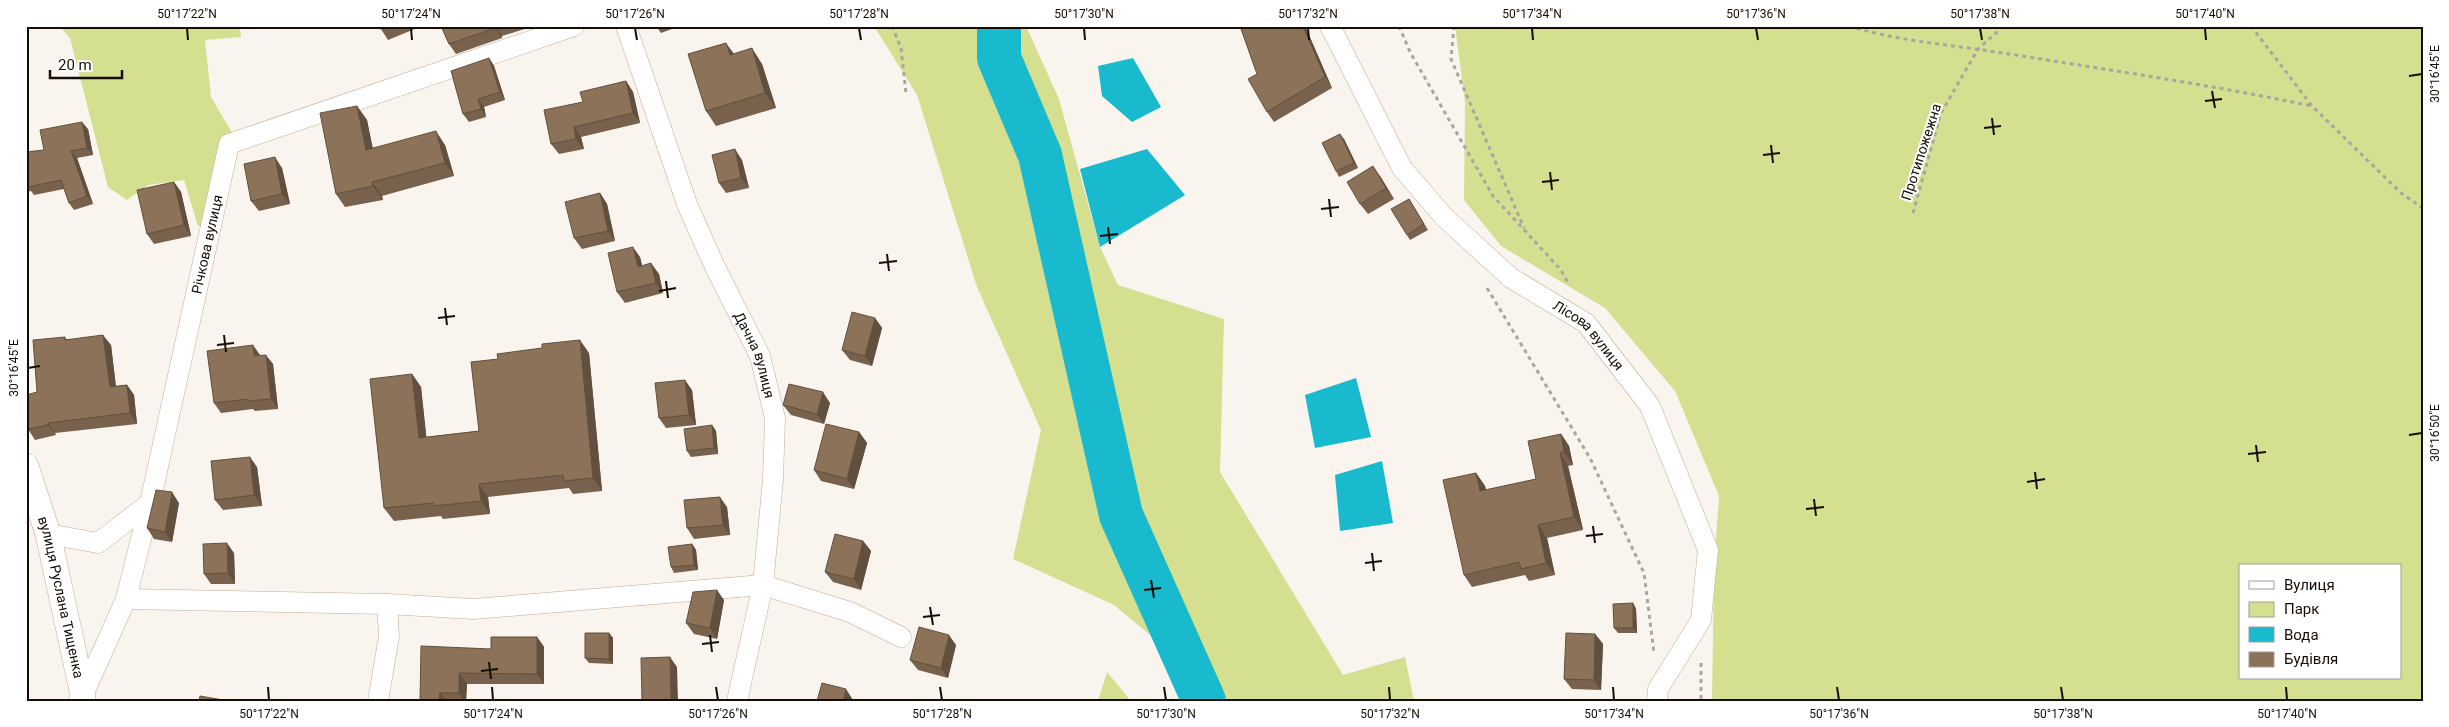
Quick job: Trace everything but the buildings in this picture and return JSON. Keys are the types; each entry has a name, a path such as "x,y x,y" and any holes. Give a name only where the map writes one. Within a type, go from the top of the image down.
{"street":[{"name":"Річкова вулиця","path":"82,698 126,599 150,503 228,144 574,26"},
{"name":"Дачна вулиця","path":"626,26 687,204 715,267 760,356 775,418 773,479 762,584 738,701"},
{"name":"Лісова вулиця","path":"1330,26 1402,168 1444,217 1511,278 1586,323 1650,406 1708,550 1700,620 1658,695"},
{"name":"вулиця Руслана Тищенка","path":"26,466 48,534 82,698"},
{"path":"48,534 98,543 150,503"},
{"path":"126,599 387,604 472,609 762,584 850,612 901,637"},
{"path":"378,701 389,636 387,604"}],"path":[{"path":"892,26 901,48 906,93"},
{"path":"1399,26 1410,52 1494,196 1562,270 1570,288"},
{"path":"1454,26 1451,59 1526,232"},
{"path":"1849,26 1884,37 1978,49 2211,85 2312,106"},
{"name":"Протипожежна","path":"1913,213 1941,113 1978,49 2004,26"},
{"path":"2251,26 2312,106 2401,193 2423,208"},
{"path":"1484,284 1590,458 1644,574 1658,695"}],"green space":[{"path":"59,26 240,26 241,37 205,40 211,97 234,136 216,227 198,226 184,180 148,185 127,200 108,187 70,38"},
{"path":"874,26 1026,26 1059,99 1100,247 1118,285 1224,319 1220,472 1343,675 1405,657 1414,701 1226,701 1226,698 1114,605 1013,559 1041,430 977,287 917,95"},
{"path":"1455,26 2423,26 2423,701 1712,701 1714,567 1719,496 1675,391 1605,308 1501,246 1464,200 1465,102"},
{"path":"1107,672 1131,701 1098,701"}],"water":[{"path":"1133,58 1161,107 1132,122 1102,96 1098,66"},
{"path":"1147,149 1185,195 1100,247 1080,169"},
{"path":"1356,378 1371,437 1315,448 1305,395"},
{"path":"1382,461 1393,523 1340,531 1335,475"}],"waterway":[{"path":"999,26 999,58 1040,155 1121,515 1204,701"}]}
